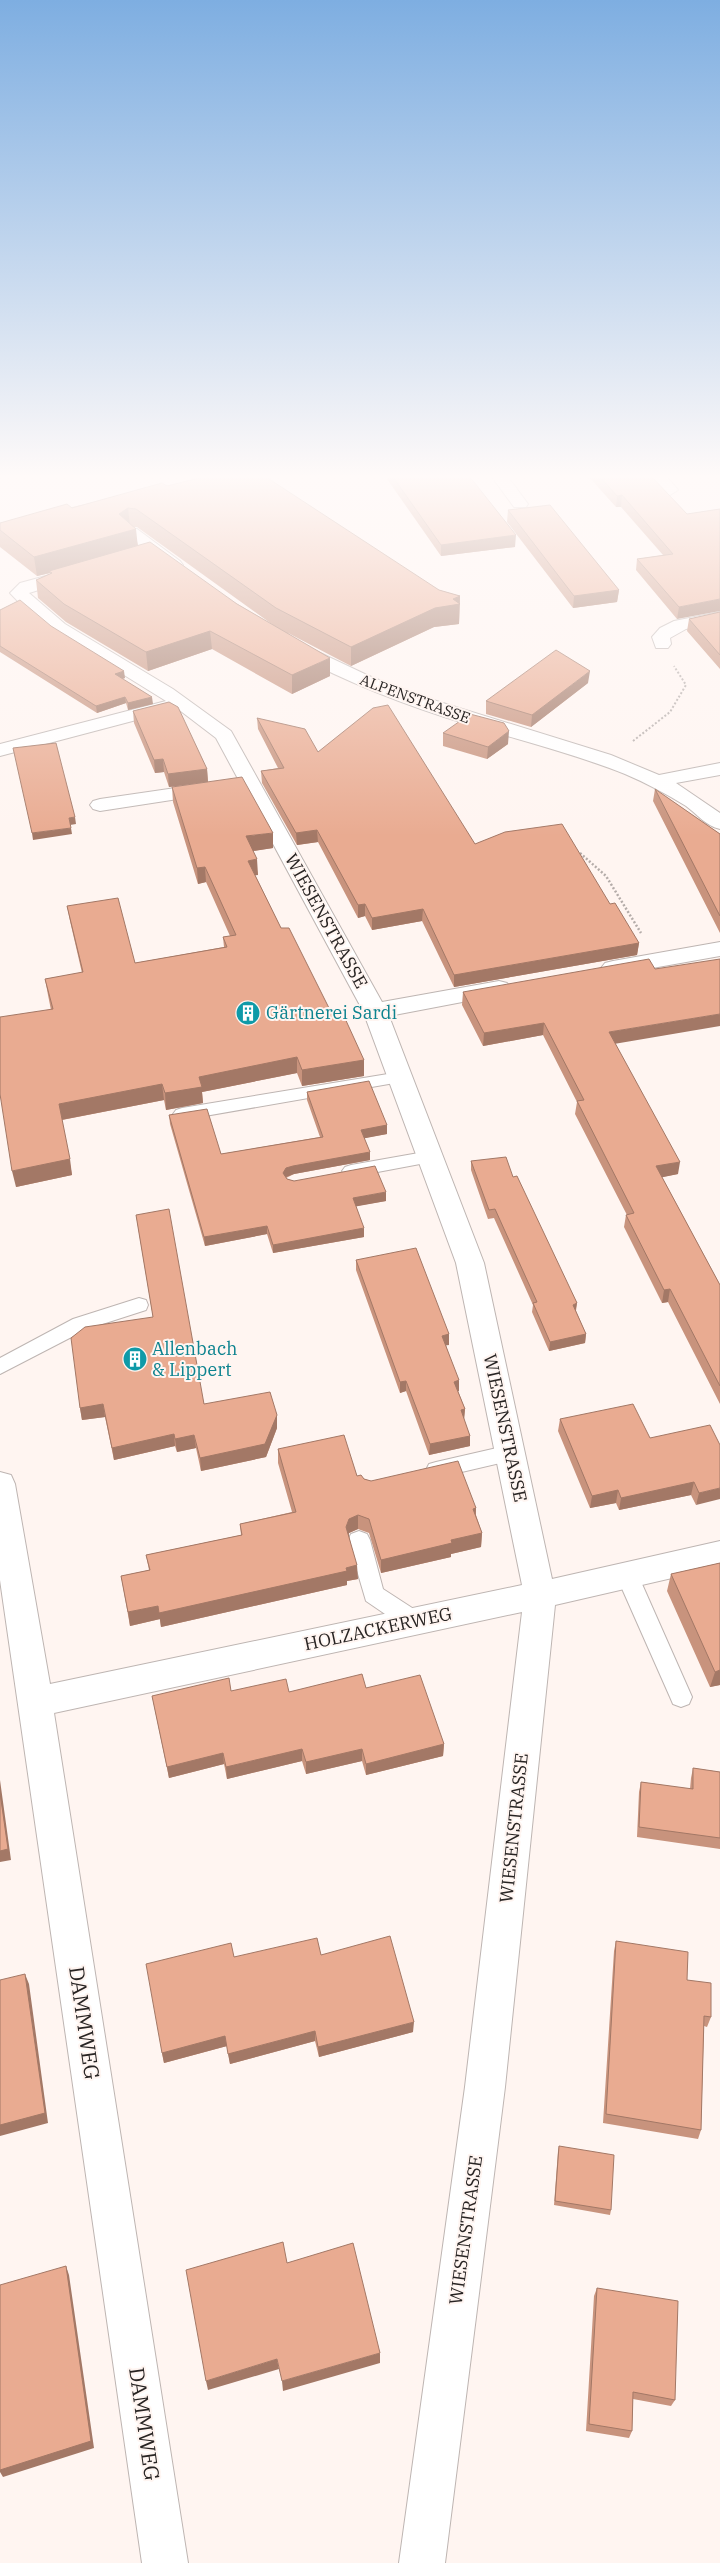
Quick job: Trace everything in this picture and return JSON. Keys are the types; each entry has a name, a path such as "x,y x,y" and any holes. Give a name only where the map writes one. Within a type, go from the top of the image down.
{"street":[{"name":"WIESENSTRASSE","path":"22,597 28,604 62,629 185,703 224,735 375,1011 470,1263 540,1595 485,2086 422,2563"},
{"path":"662,644 661,637 664,633 676,626 720,617"},
{"name":"ALPENSTRASSE","path":"285,641 360,681 414,701 610,759 687,798 720,823"},
{"path":"0,750 185,703"},
{"path":"656,781 720,769"},
{"path":"100,805 251,783"},
{"path":"589,972 720,949"},
{"path":"375,1011 521,984"},
{"name":"DAMMWEG","path":"0,1484 36,1702 164,2563"},
{"name":"HOLZACKERWEG","path":"36,1702 540,1595 720,1554"}],"lane":[{"path":"171,1116 400,1077"},
{"path":"333,1175 430,1157"},
{"path":"0,1367 80,1324 139,1304"},
{"path":"418,1474 510,1453"},
{"path":"359,1540 374,1594 415,1622"},
{"path":"627,1575 681,1696"}],"path":[{"path":"610,759 670,712 686,685 664,652 662,644"},
{"path":"580,853 606,876 657,959"}],"building":[{"path":"55,597 227,597 330,658 292,675 210,631 146,652 64,604"},
{"path":"260,597 459,597 453,599 460,604 435,608 351,647 276,608"},
{"path":"670,597 720,597 720,599 679,607"},
{"path":"20,600 51,626 124,671 115,674 152,697 128,703 125,697 96,706 0,646 0,610"},
{"path":"720,612 720,655 689,619"},
{"path":"556,650 590,671 532,715 486,701"},
{"path":"169,702 178,707 207,769 168,774 163,759 154,760 133,711"},
{"path":"388,705 475,844 505,832 562,824 610,904 615,903 639,943 454,975 423,909 372,918 365,904 358,905 317,830 296,833 261,771 284,768 257,718 305,729 318,752 373,708"},
{"path":"470,714 504,723 509,731 488,747 443,733"},
{"path":"56,743 75,817 69,818 71,828 32,833 13,748"},
{"path":"242,777 273,833 246,836 257,859 248,861 281,928 289,928 333,1016 343,1014 364,1060 302,1070 297,1057 199,1077 202,1087 165,1093 162,1084 59,1104 70,1159 12,1171 0,1094 0,1017 53,1009 45,979 83,972 67,906 118,898 135,963 227,947 223,937 236,935 205,867 197,868 172,787"},
{"path":"655,789 720,834 720,916"},
{"path":"649,959 655,969 720,959 720,1014 609,1032 680,1162 656,1166 720,1285 720,1386 670,1289 664,1290 626,1215 634,1213 577,1101 584,1100 544,1023 484,1033 463,992"},
{"path":"369,1081 387,1125 361,1130 370,1152 293,1166 286,1168 283,1173 287,1179 294,1181 375,1166 386,1192 353,1198 364,1228 273,1245 267,1226 204,1237 169,1115 207,1109 221,1154 323,1137 307,1092"},
{"path":"506,1157 513,1177 517,1176 577,1303 573,1305 586,1334 550,1342 533,1303 537,1302 495,1209 489,1210 471,1161"},
{"path":"169,1209 204,1404 270,1392 277,1415 265,1444 200,1458 194,1435 175,1439 174,1434 112,1448 103,1404 80,1408 71,1338 85,1327 153,1317 136,1215"},
{"path":"416,1248 449,1334 442,1336 459,1380 454,1382 465,1409 461,1410 470,1436 430,1444 406,1381 400,1382 356,1260"},
{"path":"633,1404 650,1438 710,1425 720,1445 720,1488 699,1493 694,1482 621,1498 618,1490 592,1496 560,1419"},
{"path":"344,1435 357,1476 361,1475 364,1479 371,1481 458,1461 476,1508 473,1509 482,1533 451,1540 452,1543 381,1560 369,1519 358,1515 349,1519 346,1527 357,1565 346,1568 347,1571 159,1613 158,1606 128,1612 121,1576 150,1570 146,1555 242,1535 240,1524 296,1512 278,1449"},
{"path":"720,1563 720,1670 715,1672 671,1574"},
{"path":"362,1674 366,1688 420,1675 444,1744 366,1764 362,1749 306,1762 302,1749 226,1767 223,1753 167,1767 152,1696 229,1678 231,1691 286,1679 289,1692"},
{"path":"693,1768 720,1772 720,1838 639,1827 641,1782 693,1789"},
{"path":"0,1793 8,1849 0,1851"},
{"path":"390,1936 414,2022 318,2047 315,2031 228,2054 225,2036 162,2053 146,1964 231,1943 234,1957 317,1938 321,1955"},
{"path":"616,1941 688,1952 687,1980 711,1983 711,2017 704,2016 701,2130 606,2114"},
{"path":"25,1974 45,2113 0,2125 0,1980"},
{"path":"559,2146 614,2155 611,2210 555,2201"},
{"path":"283,2242 287,2263 353,2243 380,2353 282,2381 277,2359 206,2381 186,2270"},
{"path":"66,2266 91,2441 0,2470 0,2285"},
{"path":"597,2288 678,2301 675,2400 633,2392 632,2431 589,2424"}],"place":[{"name":"Gärtnerei Sardi","path":"248,1013"},
{"name":"Allenbach & Lippert","path":"135,1359"}]}
